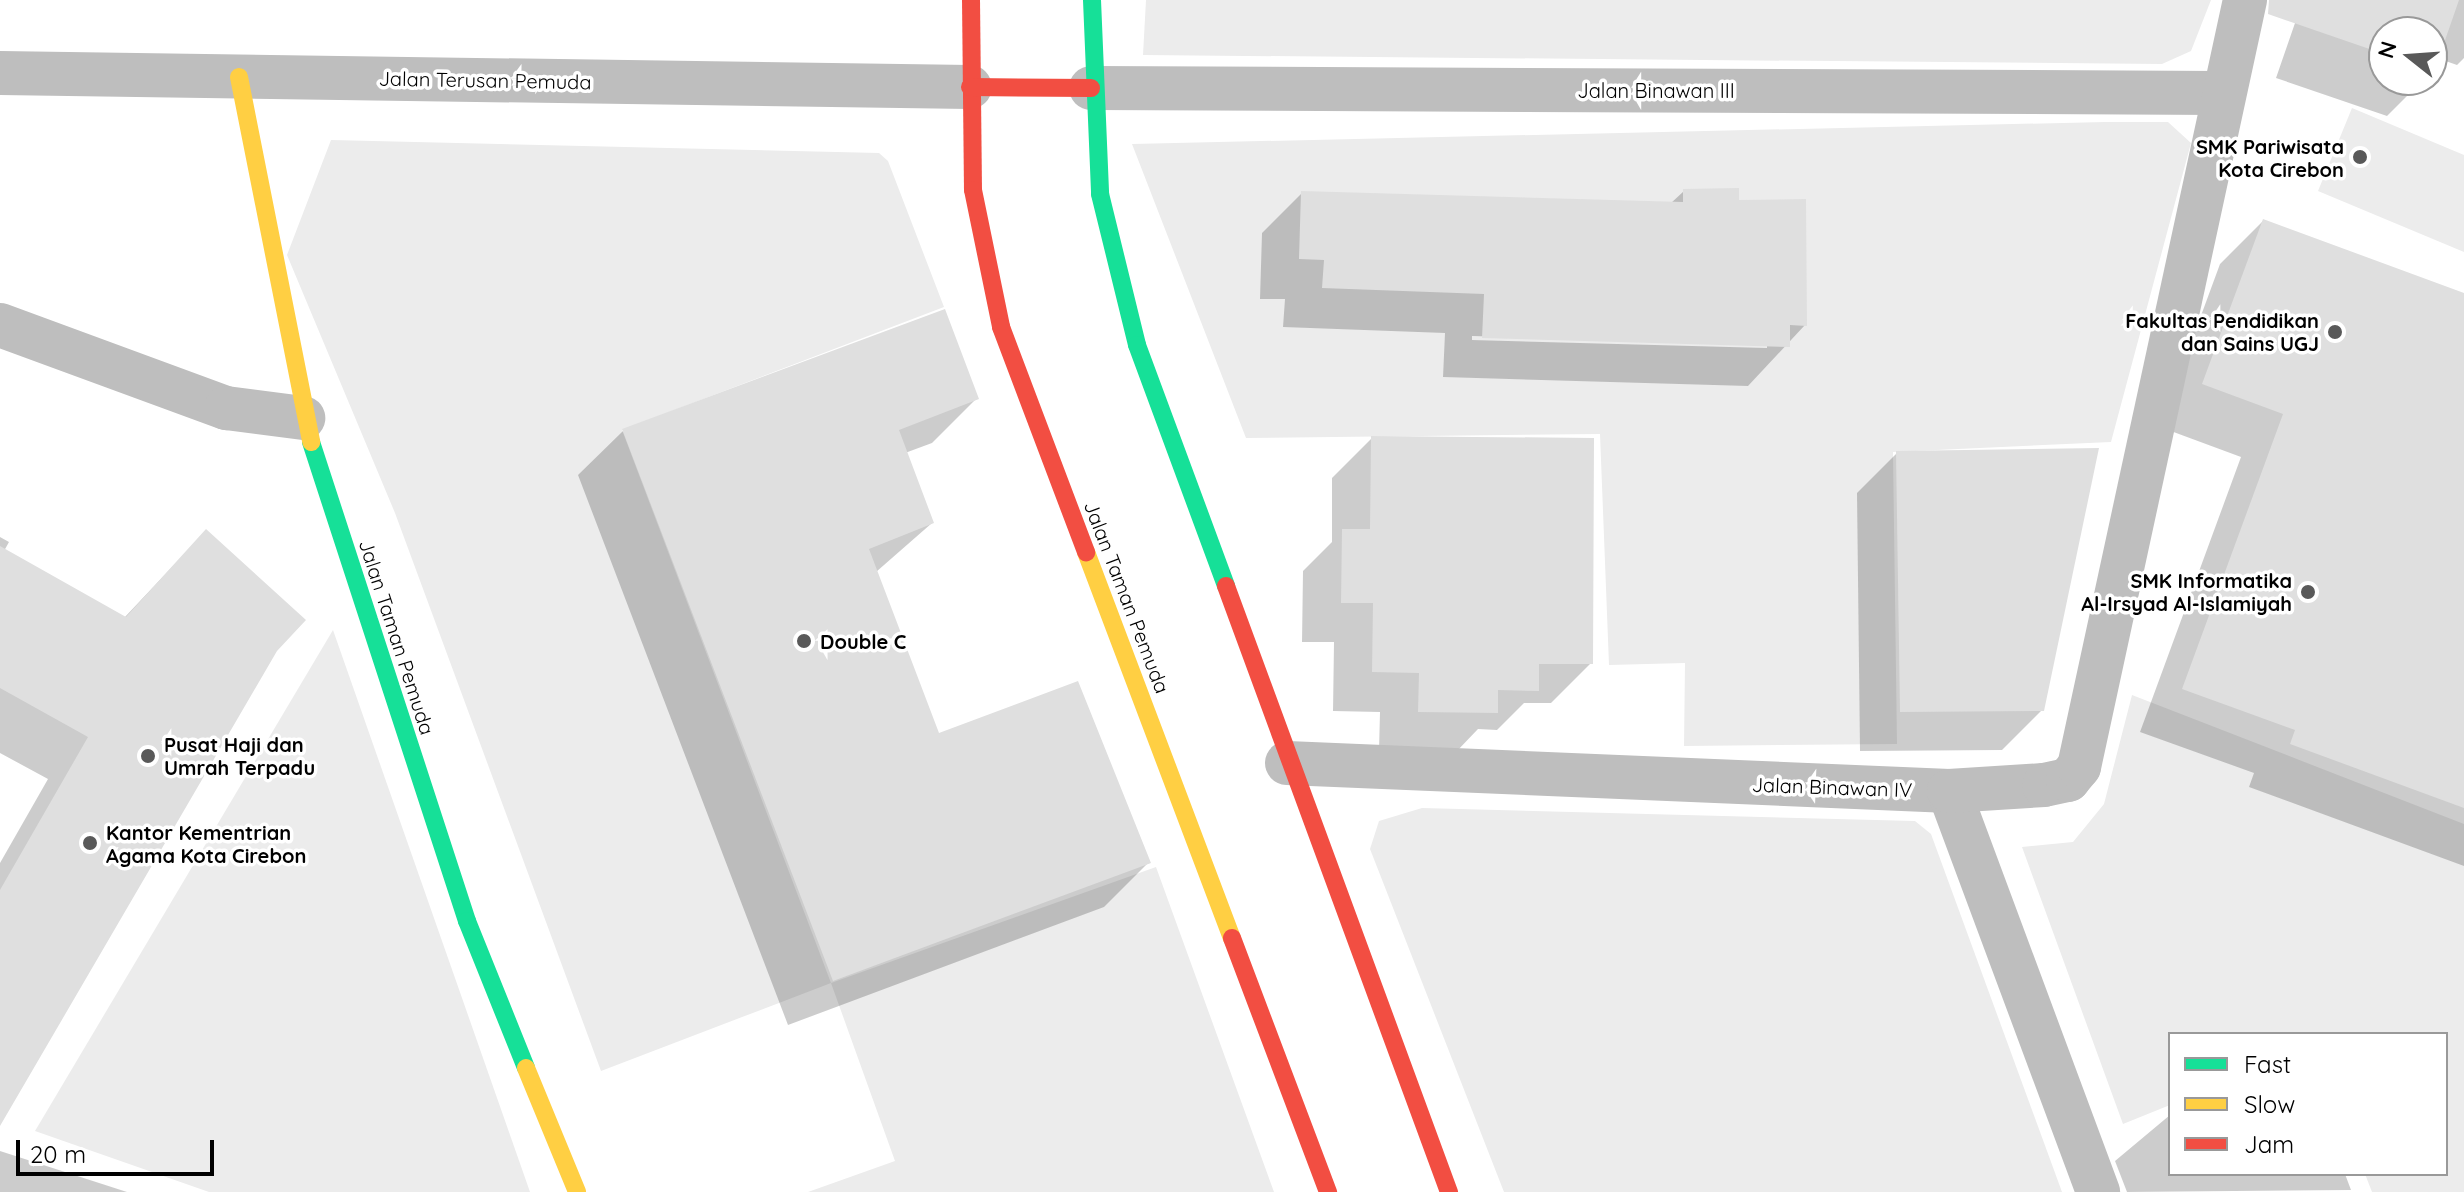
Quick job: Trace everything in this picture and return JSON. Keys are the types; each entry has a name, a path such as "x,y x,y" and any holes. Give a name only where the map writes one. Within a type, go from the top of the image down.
{"street":[{"name":"Jalan Taman Pemuda","path":"971,0 973,190 1001,327 1328,1192"},
{"path":"1092,0 1091,88 1100,194 1137,345 1287,763 1449,1192"},
{"name":"Jalan Binawan IV","path":"1287,763 1949,791 2044,785 2068,780 2079,767 2220,93 2245,0"},
{"name":"Jalan Terusan Pemuda","path":"0,73 970,87"},
{"name":"Jalan Taman Pemuda","path":"239,77 303,418 467,921 577,1192"},
{"path":"970,87 1091,88"},
{"name":"Jalan Binawan III","path":"1091,88 2220,93"},
{"path":"0,325 226,408 303,418"},
{"path":"1949,791 2098,1192"}],"shaded area":[{"path":"1146,0 2211,0 2191,51 2162,64 1143,55"},
{"path":"2352,108 2464,155 2464,252 2318,191"},
{"path":"2168,122 2191,143 2111,442 1893,452 1897,744 1684,746 1685,663 1609,665 1600,434 1246,438 1132,144"},
{"path":"331,140 879,153 888,161 944,307 622,430 831,983 601,1071 395,513 287,255"},
{"path":"333,630 530,1192 209,1192 35,1131"},
{"path":"2132,695 2464,824 2464,1192 2372,1192 2366,1176 2448,1176 2448,1032 2168,1032 2168,1106 2123,1124 2022,847 2073,842 2104,804"},
{"path":"1422,808 1915,821 1931,834 2062,1192 1504,1192 1370,849 1379,821"},
{"path":"1156,867 1274,1192 808,1192 895,1161 831,983"}],"building":[{"path":"2269,0 2459,0 2448,32 2448,16 2368,16 2368,48 2268,14"},
{"path":"1739,188 1739,200 1806,199 1807,326 1790,325 1790,347 1482,338 1484,294 1322,288 1324,260 1299,259 1301,191 1683,202 1683,189"},
{"name":"SMK Informatika Al-Irsyad Al-Islamiyah","path":"2263,219 2464,293 2464,808 2290,744 2295,730 2182,689 2283,414 2202,384"},
{"path":"945,309 979,399 899,430 934,523 869,549 939,733 1078,681 1151,863 833,981 622,429"},
{"path":"1371,436 1594,438 1593,664 1539,664 1539,691 1498,690 1498,713 1418,712 1419,673 1372,672 1373,603 1341,603 1342,529 1370,529"},
{"path":"2099,448 2044,711 1900,712 1896,451"},
{"name":"Kantor Kementrian Agama Kota Cirebon","path":"206,529 306,620 277,651 0,1126 0,890 88,737 0,688 0,546 126,617"}],"traffic: fast":[{"path":"1092,0 1100,194 1137,345 1226,586"},
{"path":"311,442 467,921 526,1068"}],"traffic: slow":[{"path":"239,77 311,442"},
{"path":"1086,552 1232,938"},
{"path":"526,1068 577,1192"}],"traffic: jam":[{"path":"971,0 973,190 1001,327 1086,552"},
{"path":"970,87 1091,88"},
{"path":"1226,586 1449,1192"},
{"path":"1232,938 1328,1192"}],"place":[{"name":"SMK Pariwisata Kota Cirebon","path":"2360,157"},
{"name":"Fakultas Pendidikan dan Sains UGJ","path":"2335,332"},
{"name":"SMK Informatika Al-Irsyad Al-Islamiyah","path":"2308,592"},
{"name":"Double C","path":"804,641"},
{"name":"Pusat Haji dan Umrah Terpadu","path":"148,756"},
{"name":"Kantor Kementrian Agama Kota Cirebon","path":"90,843"}]}
